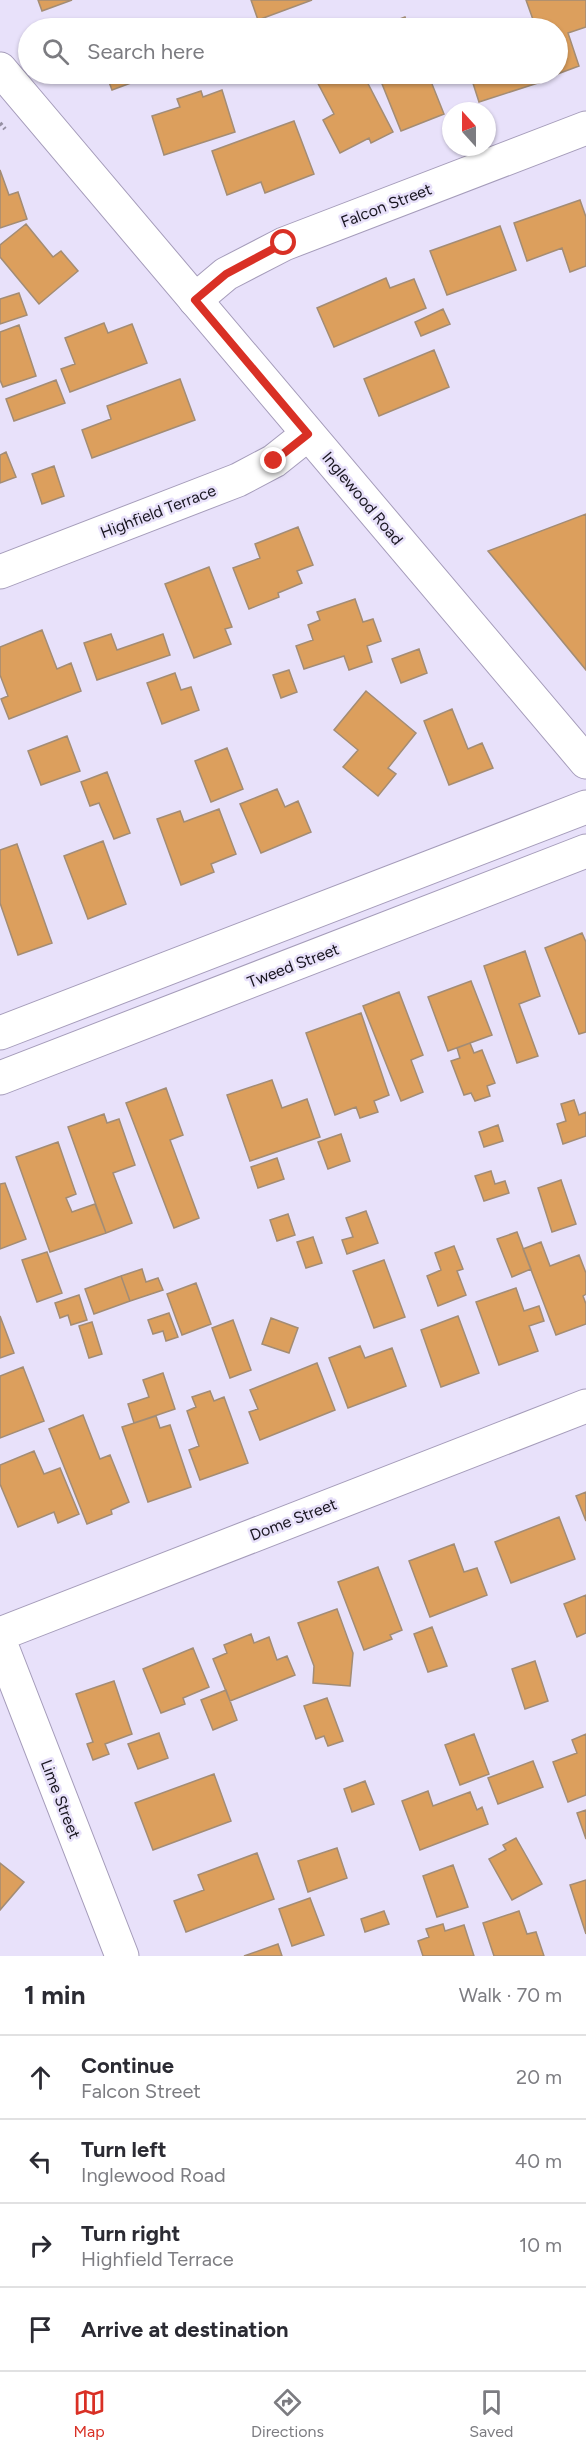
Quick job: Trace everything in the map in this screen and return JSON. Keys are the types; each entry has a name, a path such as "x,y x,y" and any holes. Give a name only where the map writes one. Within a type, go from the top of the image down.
{"street":[{"name":"Inglewood Road","path":"0,69 586,762"},
{"name":"Falcon Street","path":"195,300 226,274 284,243 586,128"},
{"name":"Highfield Terrace","path":"0,572 238,480 274,461 308,434"},
{"path":"0,1033 586,807"},
{"name":"Tweed Street","path":"0,1078 586,851"},
{"name":"Dome Street","path":"0,1634 586,1406"},
{"name":"Lime Street","path":"0,1642 122,1956"}],"path":[{"path":"0,123 5,129"}],"building":[{"path":"38,0 72,0 42,11"},
{"path":"251,0 312,0 263,18 257,18"},
{"path":"526,0 586,0 586,27 568,33 568,18 532,18"},
{"path":"568,33 579,66 568,70"},
{"path":"110,84 128,84 112,90"},
{"path":"318,84 368,84 393,132 371,143 369,138 340,153 323,120 334,114"},
{"path":"382,84 432,84 442,115 401,131"},
{"path":"473,84 535,84 479,102"},
{"path":"222,90 235,132 164,155 152,116 180,107 177,99 201,91 203,97"},
{"path":"294,121 314,174 265,193 261,182 227,195 212,151"},
{"path":"0,170 9,195 18,192 27,219 0,228"},
{"path":"580,200 586,217 586,266 570,272 562,248 527,261 514,223"},
{"path":"26,224 53,257 61,251 78,271 39,304 0,257 0,245"},
{"path":"500,226 516,270 447,295 430,251"},
{"path":"386,278 390,288 414,279 426,308 334,347 317,308"},
{"path":"19,293 27,315 0,324 0,299"},
{"path":"443,309 450,324 421,336 415,322"},
{"path":"104,323 108,333 132,324 147,363 70,392 61,369 75,364 65,338"},
{"path":"19,325 36,376 3,387 0,380 0,332"},
{"path":"434,350 449,387 379,416 364,379"},
{"path":"180,379 195,420 92,458 82,430 111,419 107,406"},
{"path":"56,380 65,403 14,421 6,399"},
{"path":"6,452 16,477 0,483 0,455"},
{"path":"54,466 64,496 42,504 32,474"},
{"path":"586,514 586,670 488,551"},
{"path":"298,527 313,565 297,571 302,583 278,593 279,597 249,609 233,568 260,558 255,544"},
{"path":"209,567 232,627 225,629 231,644 194,658 165,584"},
{"path":"355,599 363,622 373,619 381,641 367,646 372,662 349,670 344,656 304,669 296,646 313,640 308,625 320,620 317,612"},
{"path":"42,630 57,669 71,663 81,691 9,719 1,699 8,696 0,675 0,647"},
{"path":"111,634 117,650 163,634 170,655 97,680 84,643"},
{"path":"419,649 427,673 401,683 392,659"},
{"path":"289,670 297,692 281,698 273,675"},
{"path":"175,673 181,690 191,687 199,710 162,724 147,683"},
{"path":"366,691 416,733 388,768 396,774 378,796 343,767 358,750 334,730"},
{"path":"452,709 468,749 482,743 493,768 449,785 424,721"},
{"path":"67,736 80,771 41,785 28,751"},
{"path":"227,748 243,789 211,802 195,761"},
{"path":"107,772 130,833 114,839 99,803 90,806 81,782"},
{"path":"277,789 285,807 298,801 311,832 261,853 240,804"},
{"path":"219,809 236,854 211,864 214,872 181,885 157,819 180,811 184,822"},
{"path":"103,841 126,904 88,919 64,856"},
{"path":"17,844 52,943 18,955 0,903 0,850"},
{"path":"582,933 586,942 586,1032 579,1034 545,948"},
{"path":"525,951 540,996 519,1004 538,1056 517,1063 484,966"},
{"path":"471,981 492,1035 448,1051 428,997"},
{"path":"399,992 423,1055 411,1060 423,1092 401,1101 363,1006"},
{"path":"361,1013 389,1095 374,1101 378,1112 360,1118 356,1107 335,1115 306,1033"},
{"path":"470,1043 474,1053 482,1050 495,1083 487,1086 490,1096 475,1101 471,1093 464,1095 451,1061 460,1058 457,1048"},
{"path":"272,1080 282,1108 307,1099 320,1137 250,1161 227,1095"},
{"path":"166,1088 183,1135 170,1140 199,1218 174,1228 126,1103"},
{"path":"574,1100 579,1115 586,1112 586,1136 563,1144 557,1124 566,1121 561,1104"},
{"path":"104,1114 107,1123 119,1119 135,1165 113,1173 132,1223 106,1233 68,1127"},
{"path":"498,1125 503,1141 484,1147 479,1132"},
{"path":"341,1134 350,1161 328,1169 318,1142"},
{"path":"58,1142 76,1194 66,1198 72,1212 95,1204 106,1233 50,1252 16,1157"},
{"path":"277,1158 284,1179 258,1188 251,1167"},
{"path":"491,1171 495,1184 505,1181 509,1193 484,1201 475,1176"},
{"path":"561,1180 576,1224 552,1232 538,1188"},
{"path":"5,1183 26,1239 0,1249 0,1184"},
{"path":"366,1211 378,1243 347,1254 342,1240 353,1237 346,1218"},
{"path":"288,1214 295,1235 277,1241 270,1220"},
{"path":"517,1232 531,1269 512,1277 497,1239"},
{"path":"313,1237 322,1263 306,1268 297,1242"},
{"path":"541,1242 550,1266 579,1255 586,1273 586,1294 583,1296 586,1304 586,1324 556,1335 523,1249"},
{"path":"454,1246 463,1269 457,1271 466,1295 438,1306 427,1276 441,1270 435,1253"},
{"path":"47,1252 62,1293 37,1302 22,1260"},
{"path":"384,1260 405,1317 374,1328 353,1271"},
{"path":"142,1269 146,1282 158,1278 163,1290 130,1301 121,1276"},
{"path":"121,1276 130,1301 94,1314 85,1289"},
{"path":"196,1283 211,1324 182,1335 167,1294"},
{"path":"516,1288 524,1311 539,1306 544,1321 529,1326 538,1351 499,1365 476,1302"},
{"path":"79,1295 87,1320 71,1325 68,1315 60,1318 55,1303"},
{"path":"169,1313 178,1337 166,1341 163,1331 153,1334 148,1320"},
{"path":"0,1316 14,1353 0,1358"},
{"path":"458,1316 479,1373 441,1387 421,1330"},
{"path":"271,1318 298,1328 289,1353 262,1344"},
{"path":"233,1320 251,1370 230,1378 212,1328"},
{"path":"92,1322 102,1354 89,1358 79,1326"},
{"path":"360,1346 365,1358 392,1348 406,1386 348,1408 329,1358"},
{"path":"317,1363 335,1410 260,1440 249,1412 258,1409 250,1390"},
{"path":"23,1367 44,1421 0,1438 0,1376"},
{"path":"163,1373 175,1409 134,1423 128,1404 149,1397 143,1380"},
{"path":"210,1391 214,1401 224,1397 248,1463 200,1480 189,1450 199,1446 187,1411 196,1407 192,1397"},
{"path":"83,1415 100,1459 110,1455 129,1502 111,1510 112,1514 87,1524 49,1429"},
{"path":"156,1416 160,1428 170,1425 191,1487 148,1502 122,1427"},
{"path":"34,1451 44,1474 60,1468 79,1514 58,1523 54,1512 18,1527 0,1484 0,1465"},
{"path":"586,1492 586,1521 576,1496"},
{"path":"559,1517 575,1559 511,1583 495,1542"},
{"path":"454,1544 464,1572 477,1568 487,1595 430,1617 409,1561"},
{"path":"378,1567 402,1630 390,1635 392,1639 364,1650 338,1582"},
{"path":"586,1595 586,1633 577,1637 564,1604"},
{"path":"337,1609 353,1653 350,1686 313,1683 314,1666 298,1623"},
{"path":"432,1627 447,1666 428,1672 414,1634"},
{"path":"251,1634 254,1643 269,1637 277,1660 287,1656 295,1675 230,1701 213,1659 227,1653 224,1645"},
{"path":"193,1648 209,1687 183,1698 185,1704 161,1713 143,1669"},
{"path":"535,1661 548,1701 525,1709 512,1669"},
{"path":"114,1681 132,1734 105,1744 109,1754 93,1760 87,1744 93,1742 76,1694"},
{"path":"226,1690 237,1720 213,1730 201,1700"},
{"path":"327,1698 343,1741 328,1746 324,1736 316,1739 304,1706"},
{"path":"159,1733 168,1758 138,1769 128,1744"},
{"path":"474,1734 489,1774 460,1785 445,1745"},
{"path":"586,1734 586,1795 568,1802 553,1762 577,1753 572,1740"},
{"path":"533,1761 543,1787 498,1804 488,1778"},
{"path":"214,1774 231,1821 153,1850 135,1803"},
{"path":"365,1781 374,1804 352,1812 344,1789"},
{"path":"428,1791 433,1806 470,1792 477,1810 482,1807 488,1824 420,1850 402,1801"},
{"path":"586,1810 586,1839 577,1813"},
{"path":"516,1838 542,1884 512,1900 489,1859 506,1850 503,1845"},
{"path":"337,1848 347,1878 308,1892 298,1861"},
{"path":"257,1853 274,1899 186,1932 174,1901 204,1890 198,1875"},
{"path":"0,1863 24,1882 0,1910"},
{"path":"453,1865 468,1907 437,1917 423,1876"},
{"path":"586,1880 586,1934 570,1885"},
{"path":"310,1898 324,1935 292,1946 279,1909"},
{"path":"384,1911 389,1924 365,1932 361,1919"},
{"path":"519,1911 527,1934 536,1932 544,1956 494,1956 483,1923"},
{"path":"443,1924 445,1931 464,1925 474,1956 423,1956 418,1941 429,1937 426,1929"},
{"path":"278,1944 282,1956 244,1956"}],"route":[{"path":"274,461 308,434 195,300 226,274 284,243"}]}
